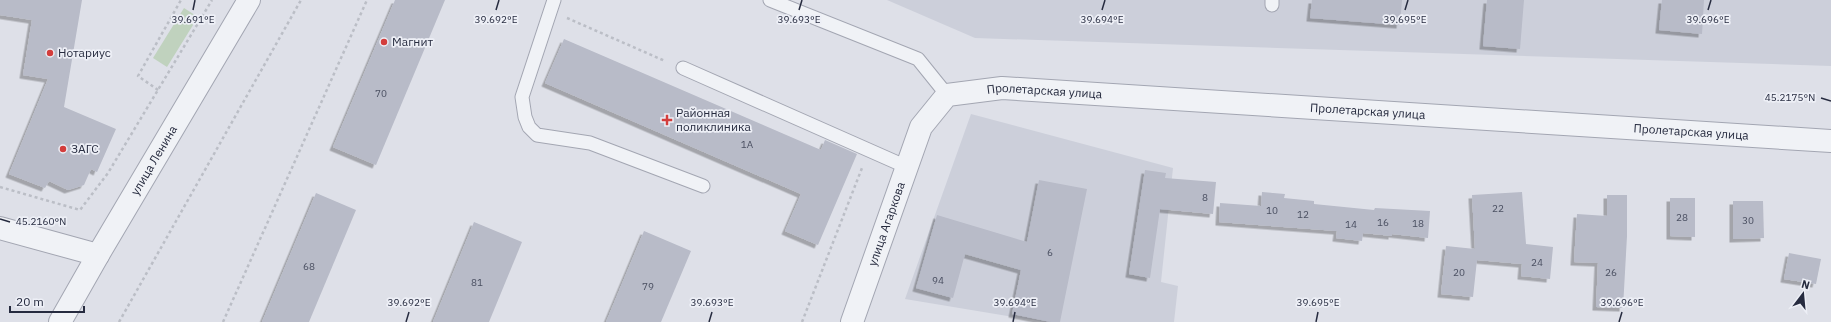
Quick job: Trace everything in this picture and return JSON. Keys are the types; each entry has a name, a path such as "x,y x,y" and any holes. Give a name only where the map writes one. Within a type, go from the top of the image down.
{"street":[{"name":"улица Ленина","path":"60,322 98,255 250,0"},
{"name":"Пролетарская улица","path":"947,95 1002,88 1831,141"},
{"name":"улица Агаркова","path":"852,322 921,127 947,95"},
{"path":"0,228 98,255"}],"lane":[{"path":"770,0 918,59 947,95"},
{"path":"552,5 522,97 522,107 529,127 537,135 590,143 702,186"},
{"path":"683,68 907,167"}],"path":[{"path":"158,90 138,76 181,0"},
{"path":"0,187 80,210 108,173 212,0"},
{"path":"119,322 301,0"},
{"path":"223,322 367,0"},
{"path":"552,5 683,68"},
{"path":"802,322 869,150"}],"shaded area":[{"path":"887,0 1831,0 1831,66 975,38"},
{"path":"971,114 1173,168 1161,282 1178,286 1174,322 1044,322 905,299"}],"green space":[{"path":"184,8 198,17 167,67 153,58"}],"building":[{"path":"0,0 82,0 64,107 116,129 97,172 91,169 84,185 68,190 49,181 45,188 9,174 48,79 23,75 32,20 0,15"},
{"path":"395,0 445,0 376,165 333,147"},
{"path":"1312,0 1402,0 1400,25 1310,18"},
{"path":"1487,0 1524,0 1520,49 1483,46"},
{"path":"1662,0 1704,0 1702,34 1659,30"},
{"path":"564,39 821,150 825,140 857,154 818,245 785,231 801,194 545,83"},
{"path":"1145,170 1166,173 1165,178 1216,182 1213,214 1160,209 1150,278 1129,274"},
{"path":"1039,180 1087,189 1060,322 1051,322 1012,314 1021,270 965,254 953,298 916,288 937,215 1027,242"},
{"path":"1262,192 1285,194 1284,198 1314,201 1314,204 1374,210 1375,208 1430,211 1428,238 1392,234 1392,236 1363,233 1362,241 1336,238 1337,231 1219,222 1220,203 1261,206"},
{"path":"1522,192 1526,244 1553,247 1550,279 1521,276 1522,264 1477,260 1473,297 1441,294 1446,246 1475,249 1472,195"},
{"path":"316,193 356,210 309,322 262,322"},
{"path":"1607,195 1627,195 1627,236 1623,308 1596,307 1598,263 1574,262 1577,214 1607,216"},
{"path":"1670,198 1695,198 1695,237 1670,236"},
{"path":"1733,201 1763,201 1764,238 1733,239"},
{"path":"474,222 522,242 489,322 433,322"},
{"path":"644,231 691,251 661,322 606,322"},
{"path":"1789,253 1821,259 1816,284 1784,279"}],"place":[{"name":"Магнит","path":"384,42"},
{"name":"Нотариус","path":"50,53"},
{"name":"Районная поликлиника","path":"667,120"},
{"name":"ЗАГС","path":"63,149"}]}
